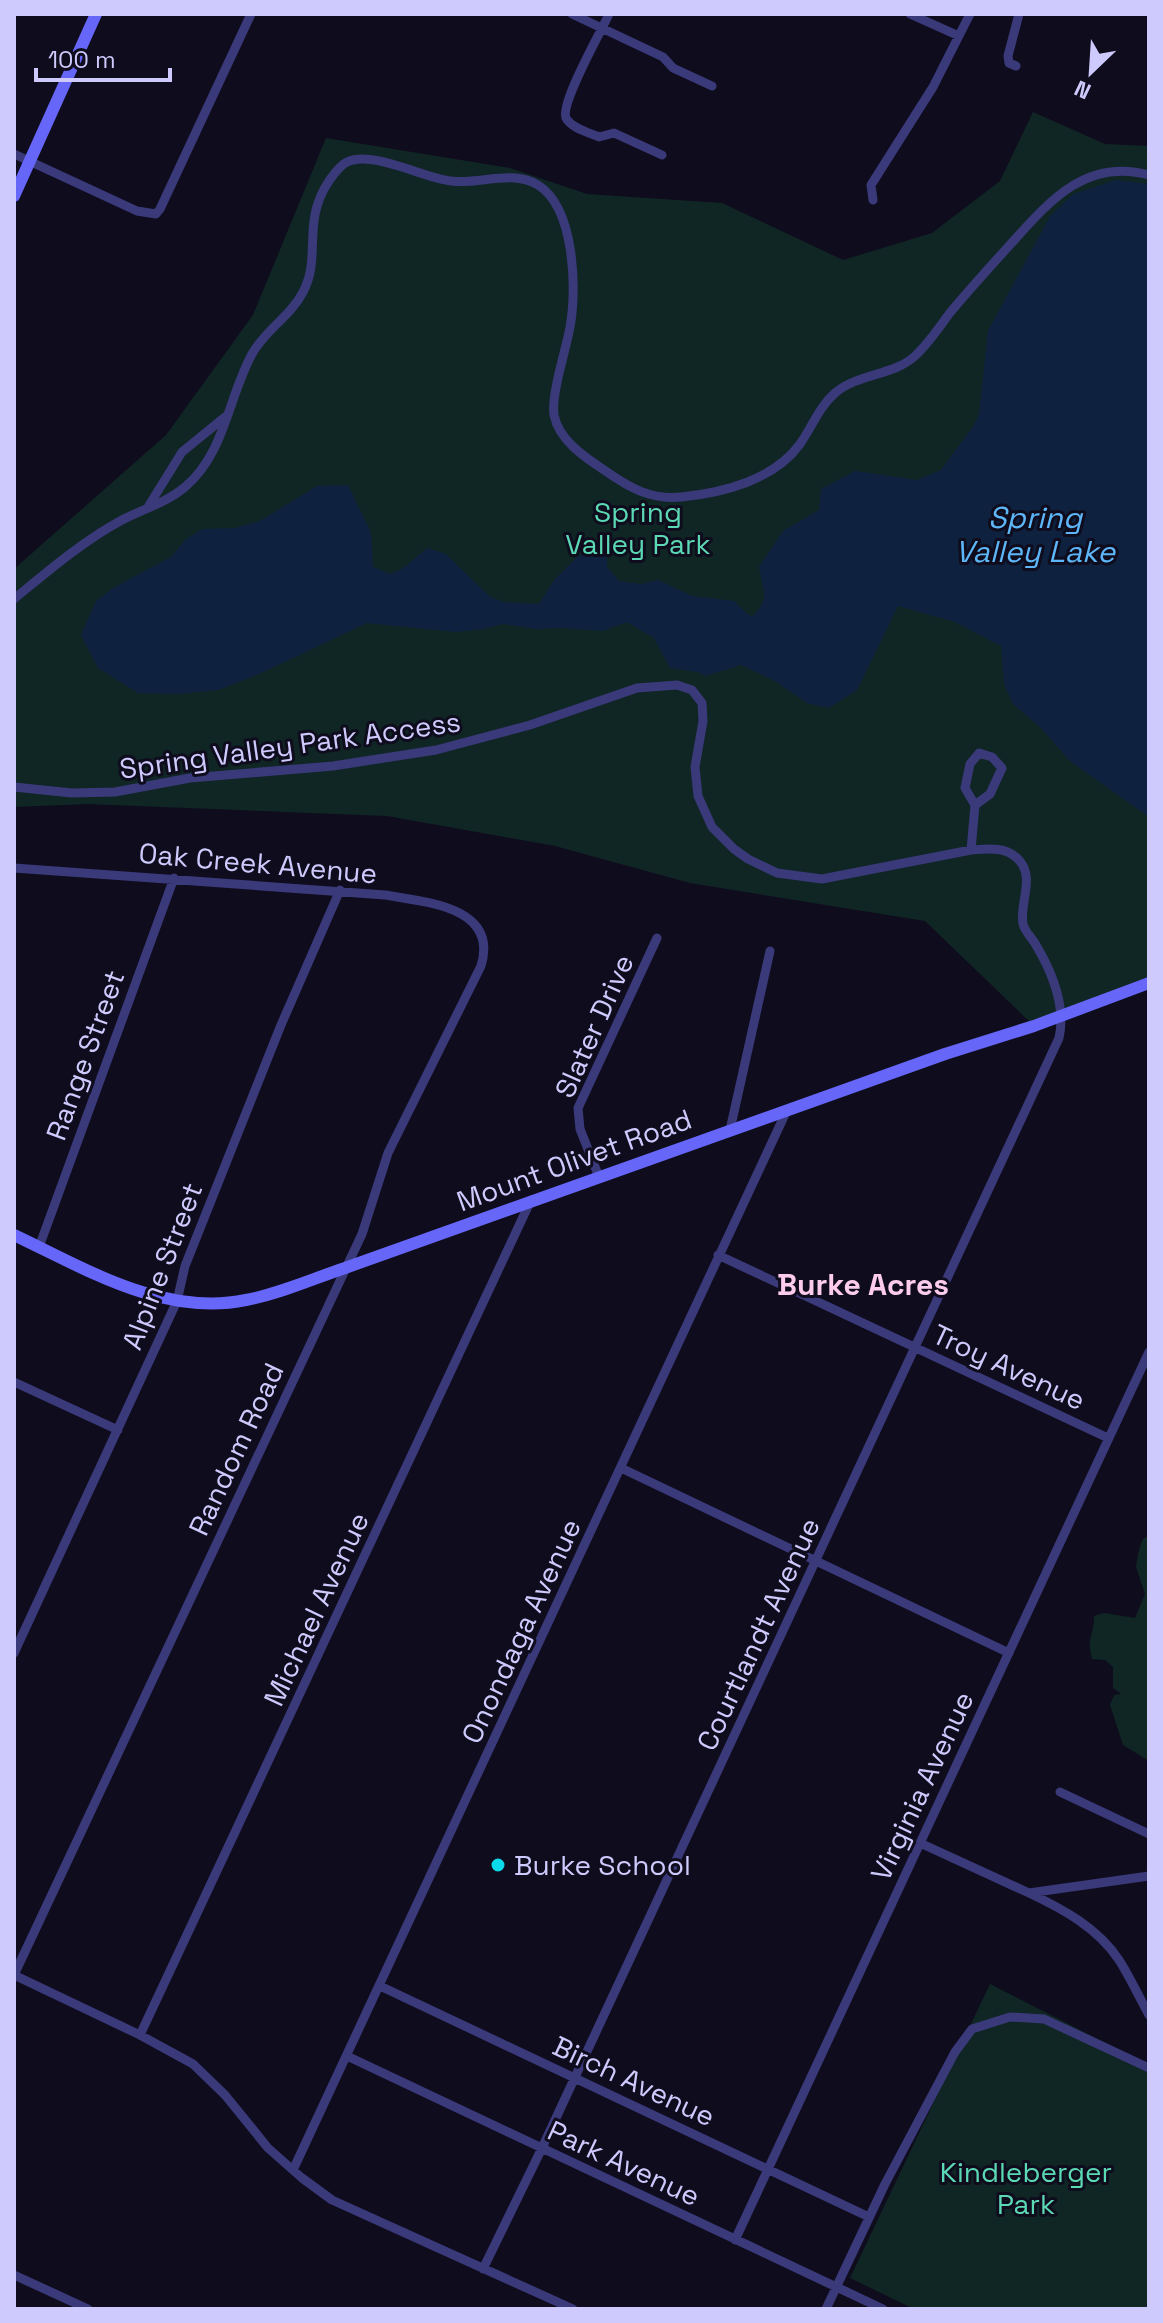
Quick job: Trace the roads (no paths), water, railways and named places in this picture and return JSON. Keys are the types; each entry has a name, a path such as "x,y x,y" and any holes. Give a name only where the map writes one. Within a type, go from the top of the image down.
{"street":[{"path":"14,196 96,14"},
{"path":"14,154 144,213 156,214 251,14"},
{"path":"572,14 663,57 673,68 712,86"},
{"path":"609,14 565,108 566,118 599,137 614,133 662,155"},
{"path":"910,14 959,36"},
{"path":"873,200 871,185 933,87 970,14"},
{"path":"1016,66 1009,63 1008,56 1019,14"},
{"path":"14,599 90,540 121,521 168,500 199,473 220,438 225,417 254,349 297,302 307,283 312,223 318,199 340,168 356,160 374,160 443,180 468,182 514,178 543,188 564,223 574,291 554,406 559,428 574,448 611,475 644,494 663,498 718,491 770,470 797,447 834,394 857,380 901,366 914,357 967,292 1059,193 1105,172 1127,171 1149,175"},
{"path":"147,508 182,452 225,417"},
{"name":"Spring Valley Park Access","path":"14,787 72,793 115,792 190,778 333,766 436,750 530,725 637,688 677,685 692,690 702,703 703,721 695,767 701,804 721,838 748,859 793,878 822,879 971,850 1002,850 1011,854 1023,865 1026,881 1024,928 1042,957 1063,1014"},
{"path":"971,850 975,805 965,788 970,764 979,753 992,757 1002,768 990,794 975,805"},
{"name":"Oak Creek Avenue","path":"14,868 340,890 397,897 444,908 475,922 484,939"},
{"name":"Range Street","path":"39,1247 174,878"},
{"name":"Alpine Street","path":"14,1653 177,1301 185,1266 275,1039 340,890"},
{"name":"Slater Drive","path":"599,1177 580,1129 578,1108 657,938"},
{"name":"Random Road","path":"14,1975 367,1220 388,1153 481,966 484,939"},
{"path":"730,1130 770,951"},
{"name":"Mount Olivet Road","path":"14,1235 133,1289 195,1304 244,1301 1034,1026 1149,983"},
{"name":"Courtlandt Avenue","path":"483,2269 916,1348 1059,1038 1063,1014"},
{"name":"Onondaga Avenue","path":"293,2170 787,1110"},
{"name":"Michael Avenue","path":"140,2035 531,1200"},
{"name":"Troy Avenue","path":"718,1255 1108,1438"},
{"name":"Virginia Avenue","path":"735,2240 1149,1352"},
{"path":"14,1382 118,1430"},
{"path":"621,1468 1009,1653"},
{"path":"1060,1792 1149,1834"},
{"path":"920,1843 1064,1909 1118,1958 1149,2015"},
{"path":"1029,1893 1149,1876"},
{"path":"14,1975 140,2035 202,2070 259,2138 332,2200 573,2309"},
{"name":"Birch Avenue","path":"380,1986 869,2217"},
{"path":"826,2309 869,2217 961,2041 972,2029 1010,2017 1028,2017 1059,2024 1149,2068"},
{"name":"Park Avenue","path":"347,2056 883,2309"},
{"path":"14,2275 88,2309"}],"water":[{"name":"Spring Valley Lake","path":"1116,180 1149,184 1149,817 1070,761 1041,728 1013,704 1004,684 1001,646 955,622 898,606 857,690 829,708 807,703 775,681 741,665 706,676 670,668 654,638 627,622 603,631 536,629 503,624 456,632 367,623 218,690 178,694 138,693 98,668 81,635 96,601 113,588 171,557 186,539 202,529 235,528 260,521 317,486 348,485 371,533 373,567 390,574 406,566 428,548 446,554 489,596 503,602 539,604 554,580 578,556 607,551 607,567 619,581 641,584 658,580 692,596 734,601 751,617 763,600 759,567 783,531 819,510 821,489 855,471 917,480 941,470 979,415 988,331 1050,216 1073,194"}],"place":[{"name":"Burke School","path":"498,1865"}],"district":[{"name":"Burke Acres","path":"863,1284"}],"park label":[{"name":"Spring Valley Park","path":"638,528"},
{"name":"Kindleberger Park","path":"1026,2188"}]}
